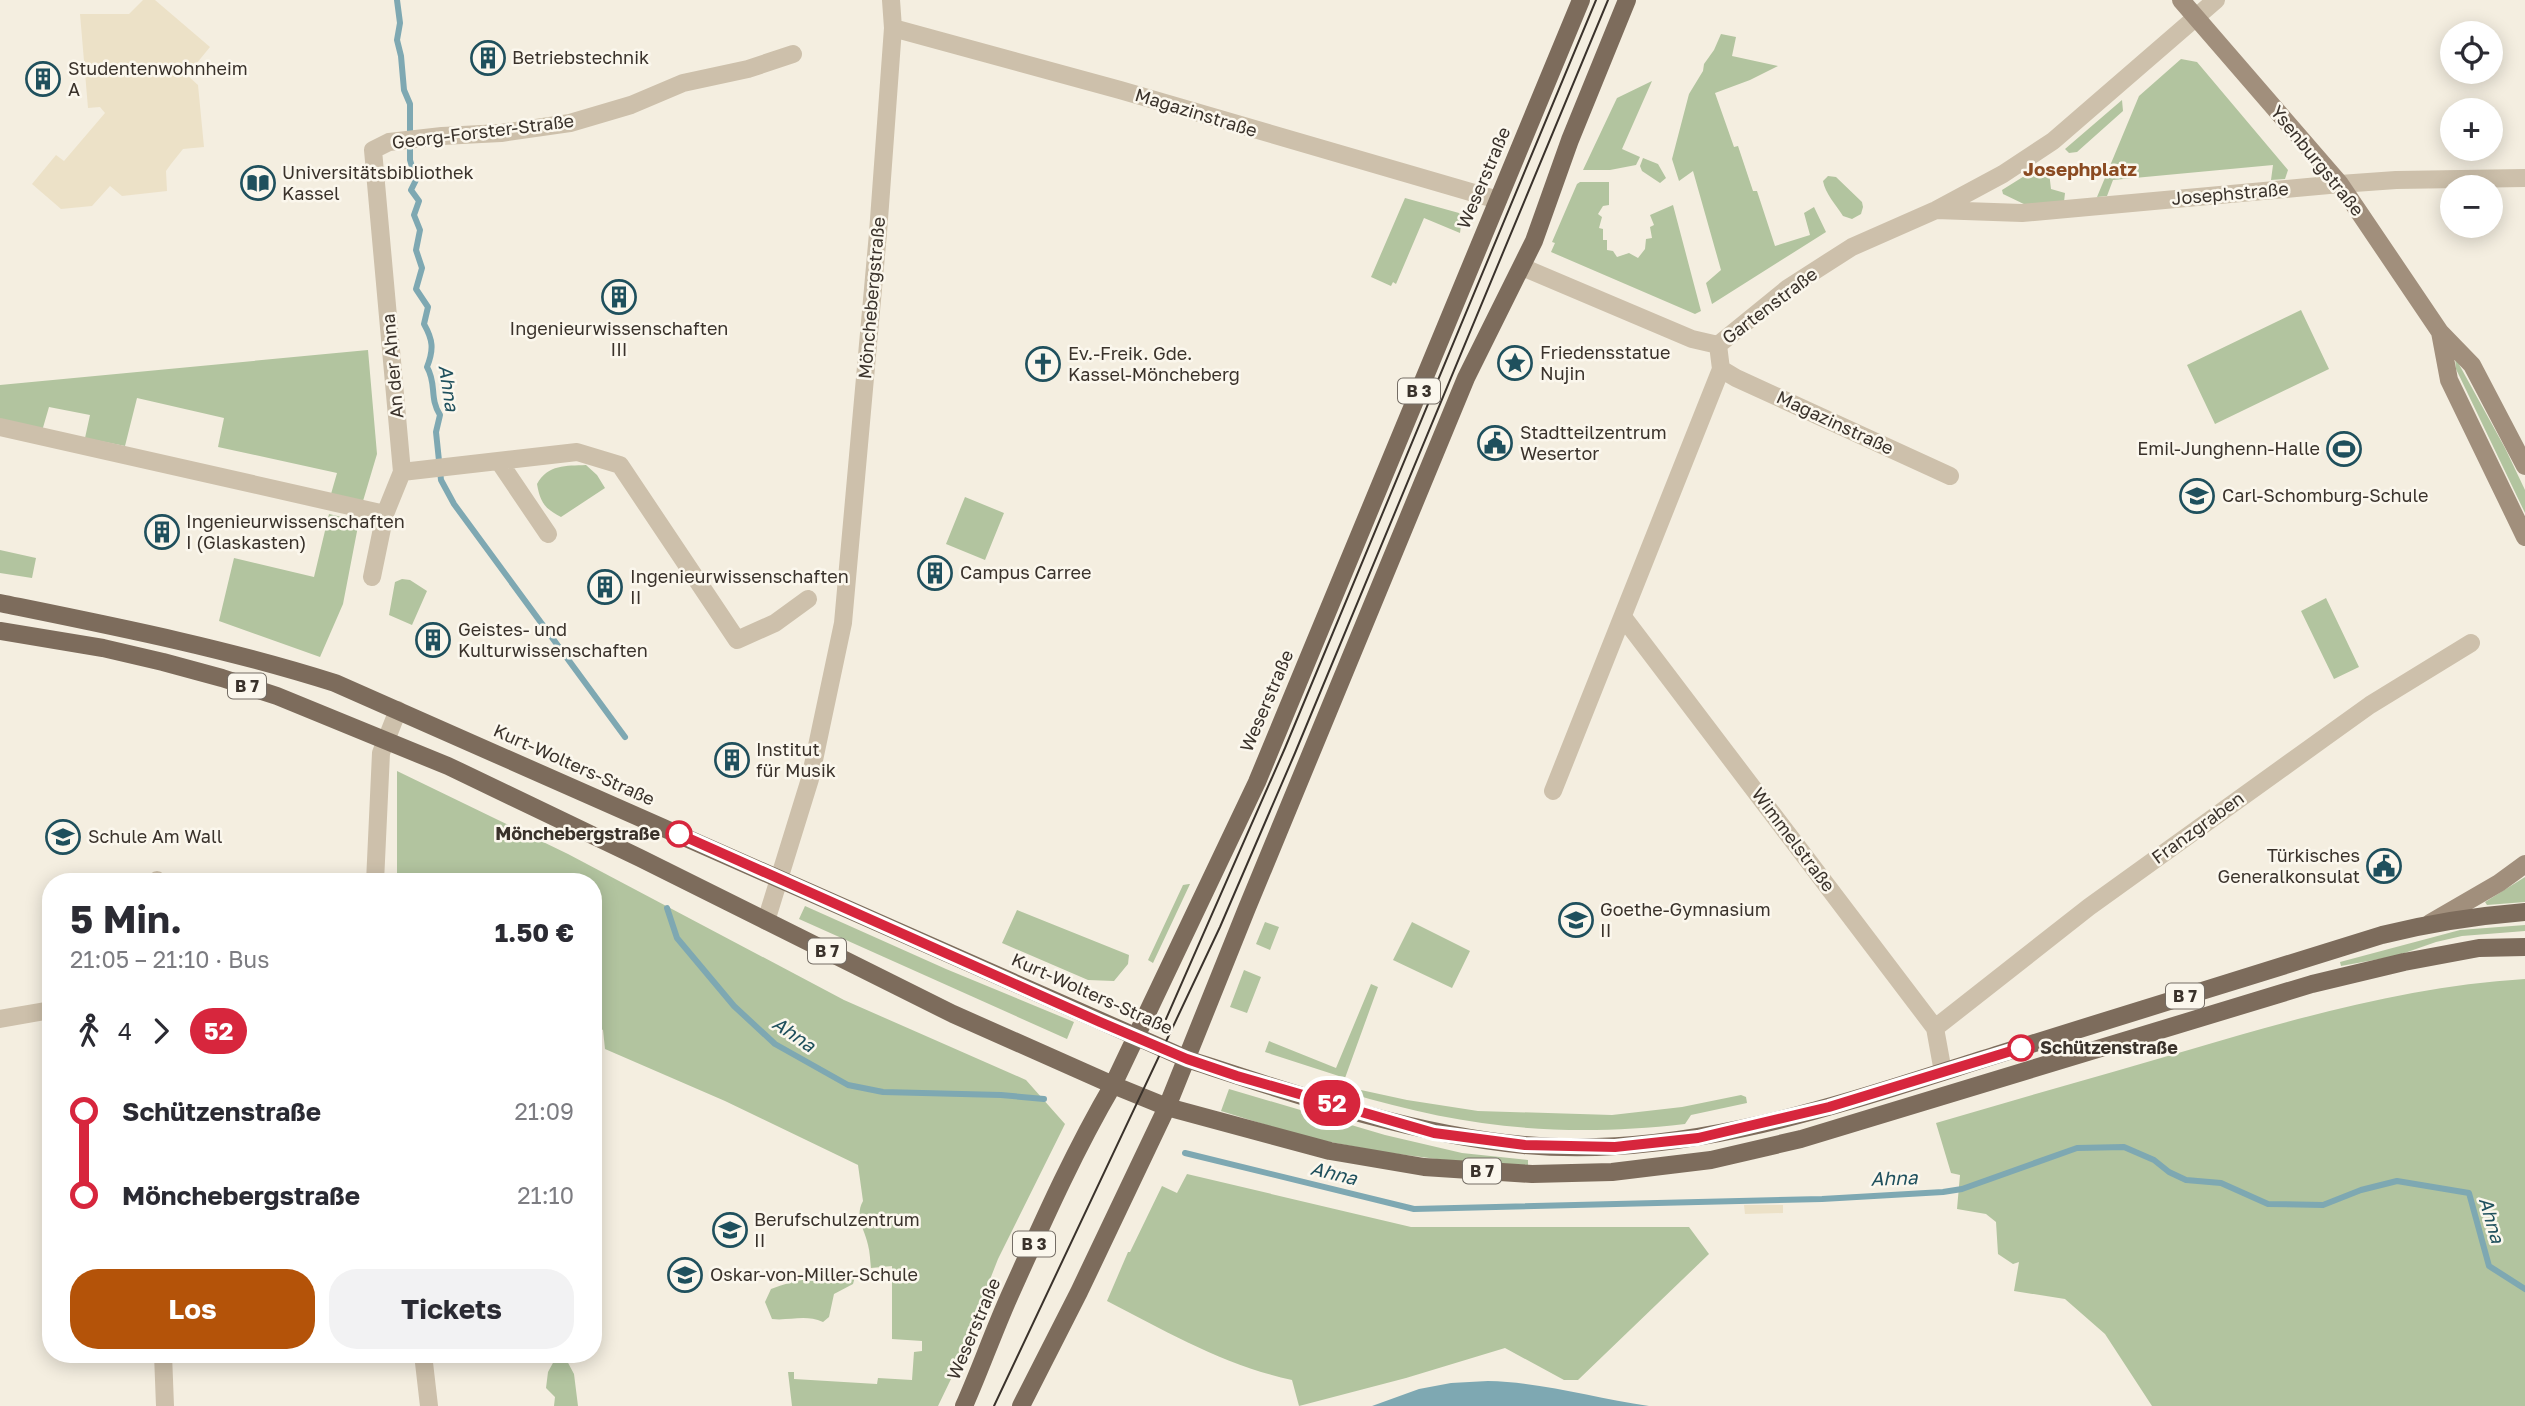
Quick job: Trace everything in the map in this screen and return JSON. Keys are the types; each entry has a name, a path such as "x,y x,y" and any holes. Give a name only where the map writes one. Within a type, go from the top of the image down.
{"main road":[{"name":"Weserstraße","path":"964,1406 1039,1233 1094,1118 1113,1085 1257,782 1581,0"},
{"name":"B 3","path":"1021,1406 1167,1107 1466,378 1534,242 1570,140 1628,0"},
{"name":"Ysenburgstraße","path":"2182,0 2340,184 2440,332 2472,365 2525,467"},
{"name":"Ysenburgstraße","path":"2440,332 2449,380 2525,537"},
{"name":"Kurt-Wolters-Straße","path":"0,603 130,629 281,666 335,684 1187,1059"},
{"name":"B 7","path":"0,631 103,648 222,678 277,696 387,739 558,817 953,1014 1113,1085 1167,1107 1330,1151 1424,1167 1532,1174 1612,1172 1711,1160 1801,1139 2312,984 2404,962 2479,948 2525,947"},
{"path":"2428,923 2499,883 2525,864"},
{"name":"B 7","path":"1187,1059 1434,1133 1525,1145 1615,1147 1698,1138 1829,1107 2382,935 2428,923 2525,912"},
{"path":"1943,1072 1949,1092"}],"street":[{"name":"Mönchebergstraße","path":"766,920 810,779 843,623 878,233 893,28 891,0"},
{"name":"Gartenstraße","path":"1553,792 1721,369 1717,345 1788,288 1844,253 1936,210 2003,174 2053,141 2216,0"},
{"name":"Magazinstraße","path":"893,28 1120,90 1498,200"},
{"name":"Georg-Forster-Straße","path":"373,150 396,141 501,133 570,123 631,105 683,83 748,69 793,54"},
{"name":"An der Ahna","path":"372,577 385,514 402,472 373,150"},
{"name":"Josephstraße","path":"1936,210 2022,213 2396,180 2525,178"},
{"path":"1522,267 1692,339 1717,345"},
{"name":"Magazinstraße","path":"1721,369 1950,476"},
{"path":"0,428 385,514"},
{"path":"402,472 500,463 577,452 620,465 737,640 775,623 807,599"},
{"path":"500,463 548,534"},
{"name":"Wimmelstraße","path":"1623,617 1935,1028 1943,1072"},
{"name":"Franzgraben","path":"1935,1028 2089,907 2324,738 2370,705 2471,643"},
{"path":"375,873 382,752 398,710"},
{"path":"0,1019 42,1012"},
{"path":"163,1363 165,1406"},
{"path":"424,1363 429,1406"}],"green space":[{"path":"1721,34 1736,37 1732,56 1778,66 1715,93 1734,147 1738,146 1753,191 1757,191 1775,246 1810,235 1804,213 1814,207 1826,232 1712,304 1706,283 1721,270 1693,171 1679,181 1672,159 1689,94"},
{"path":"2181,59 2197,62 2288,170 2285,179 2271,180 2273,165 2113,180 2107,196 2097,197 2139,96"},
{"path":"1652,81 1622,149 1640,157 1636,165 1610,170 1583,170 1617,98"},
{"path":"2122,100 2123,111 2077,152 2069,153 2065,149"},
{"path":"1643,158 1658,164 1666,178 1660,183 1642,171 1640,166"},
{"path":"2034,170 2049,172 2051,189 2065,193 2064,202 2028,206 2003,194 2002,190"},
{"path":"1828,176 1836,177 1862,202 1861,214 1852,219 1843,216 1824,185 1823,181"},
{"path":"1580,182 1609,182 1609,205 1603,206 1598,214 1602,217 1599,228 1603,229 1603,240 1607,240 1607,250 1613,251 1617,257 1629,253 1638,258 1645,249 1646,239 1652,238 1650,227 1654,225 1650,215 1673,205 1701,311 1695,314 1551,252 1555,243 1552,242"},
{"path":"1405,198 1459,213 1462,218 1460,233 1424,218 1396,284 1393,282 1391,286 1371,277"},
{"path":"2301,310 2329,369 2215,424 2187,365"},
{"path":"368,350 377,454 363,501 331,494 337,473 218,447 224,418 137,398 125,446 85,438 90,415 49,407 42,431 0,422 0,385"},
{"path":"2455,357 2525,490 2525,513 2456,369"},
{"path":"586,465 597,475 605,488 561,517 551,511 544,504 538,490 537,484 541,477 558,467"},
{"path":"965,497 1004,513 985,560 946,544"},
{"path":"329,514 359,521 343,604 320,657 219,621 234,558 314,577"},
{"path":"0,550 36,558 32,578 0,573"},
{"path":"410,580 427,591 412,625 389,615 395,582"},
{"path":"2326,598 2359,667 2334,679 2301,611"},
{"path":"397,771 568,854 844,1000 1026,1080 1065,1124 998,1259 938,1406 792,1406 788,1372 794,1372 794,1379 877,1384 878,1378 912,1380 914,1352 922,1351 922,1341 892,1339 892,1266 871,1268 869,1248 860,1218 863,1201 858,1165 725,1101 605,1049 602,1029 602,873 397,873"},
{"path":"2525,877 2525,902 2487,905 2485,902"},
{"path":"1190,884 1153,963 1148,960 1183,885"},
{"path":"805,906 1074,1022 1067,1039 799,919"},
{"path":"1017,910 1129,955 1128,964 1114,981 1088,980 1002,943"},
{"path":"1265,922 1279,927 1270,950 1256,944"},
{"path":"1412,922 1470,951 1452,988 1393,960"},
{"path":"2525,925 2525,931 2462,936 2396,956 2341,966 2340,962 2460,930"},
{"path":"1244,970 1261,977 1247,1013 1230,1007"},
{"path":"2525,979 2525,1406 2152,1406 2105,1334 2065,1299 2014,1291 2019,1262 2013,1264 1998,1254 1996,1222 1986,1214 1957,1209 1960,1175 1951,1173 1936,1123 2315,1015 2440,988"},
{"path":"1371,984 1378,987 1345,1078 1265,1052 1269,1041 1336,1068"},
{"path":"1347,1087 1478,1111 1612,1115 1682,1107 1741,1095 1746,1097 1747,1103 1691,1115 1685,1124 1555,1130 1473,1122 1431,1114 1346,1092"},
{"path":"1229,1089 1385,1135 1462,1153 1528,1160 1528,1165 1452,1161 1309,1138 1221,1111"},
{"path":"1187,1174 1411,1227 1689,1227 1709,1254 1578,1380 1564,1380 1505,1348 1299,1406 1292,1380 1220,1357 1107,1301 1128,1252 1162,1186 1177,1193"},
{"path":"853,1273 853,1284 834,1294 829,1317 823,1322 804,1318 772,1319 765,1302 771,1289"},
{"path":"553,1363 568,1363 574,1374 578,1406 554,1406 555,1397 546,1388 548,1372"}],"shaded area":[{"path":"143,0 155,0 210,47 187,75 198,85 204,147 183,149 166,171 167,191 122,196 110,186 92,206 61,209 32,184 56,155 64,161 105,113 100,107 88,108 80,14 129,14"},
{"path":"1744,1205 1783,1205 1783,1213 1745,1214"}],"water":[{"path":"1488,1381 1548,1387 1649,1406 1372,1406 1419,1389 1451,1383"}],"waterway":[{"name":"Ahna","path":"397,0 400,23 397,40 404,90 410,104 410,160 416,180 411,190 419,201 414,215 420,230 416,250 422,268 416,289 428,307 424,324 432,350 427,367 440,415 436,432 441,480 454,504 625,737"},
{"name":"Ahna","path":"667,908 677,938 734,1006 775,1044 848,1085 883,1092 1001,1095 1044,1099"},
{"name":"Ahna","path":"1185,1153 1414,1209 1822,1199 1943,1192 1962,1189 2077,1148 2124,1147 2154,1160 2169,1172 2186,1180 2221,1183 2268,1204 2323,1205 2361,1190 2397,1181 2469,1193 2489,1266 2525,1289"}],"tram line":[{"path":"1166,1019 1285,748 1596,0"},
{"path":"994,1406 1220,927 1608,0"}],"bus line":[{"name":"52","path":"679,834 1187,1059 1434,1133 1525,1145 1615,1147 1698,1138 1829,1107 2021,1048"}],"place":[{"name":"Betriebstechnik","path":"488,58"},
{"name":"Studentenwohnheim A","path":"43,79"},
{"name":"Universitätsbibliothek Kassel","path":"258,183"},
{"name":"Ingenieurwissenschaften III","path":"619,297"},
{"name":"Friedensstatue Nujin","path":"1515,363"},
{"name":"Ev.-Freik. Gde. Kassel-Möncheberg","path":"1043,364"},
{"name":"Stadtteilzentrum Wesertor","path":"1495,443"},
{"name":"Emil-Junghenn-Halle","path":"2344,449"},
{"name":"Carl-Schomburg-Schule","path":"2197,496"},
{"name":"Ingenieurwissenschaften I (Glaskasten)","path":"162,532"},
{"name":"Campus Carree","path":"935,573"},
{"name":"Ingenieurwissenschaften II","path":"605,587"},
{"name":"Geistes- und Kulturwissenschaften","path":"433,640"},
{"name":"Institut für Musik","path":"732,760"},
{"name":"Mönchebergstraße","path":"679,834"},
{"name":"Schule Am Wall","path":"63,837"},
{"name":"Türkisches Generalkonsulat","path":"2384,866"},
{"name":"Goethe-Gymnasium II","path":"1576,920"},
{"name":"Schützenstraße","path":"2021,1048"},
{"name":"Berufschulzentrum II","path":"730,1230"},
{"name":"Oskar-von-Miller-Schule","path":"685,1275"}],"district":[{"name":"Josephplatz","path":"2080,169"}]}
